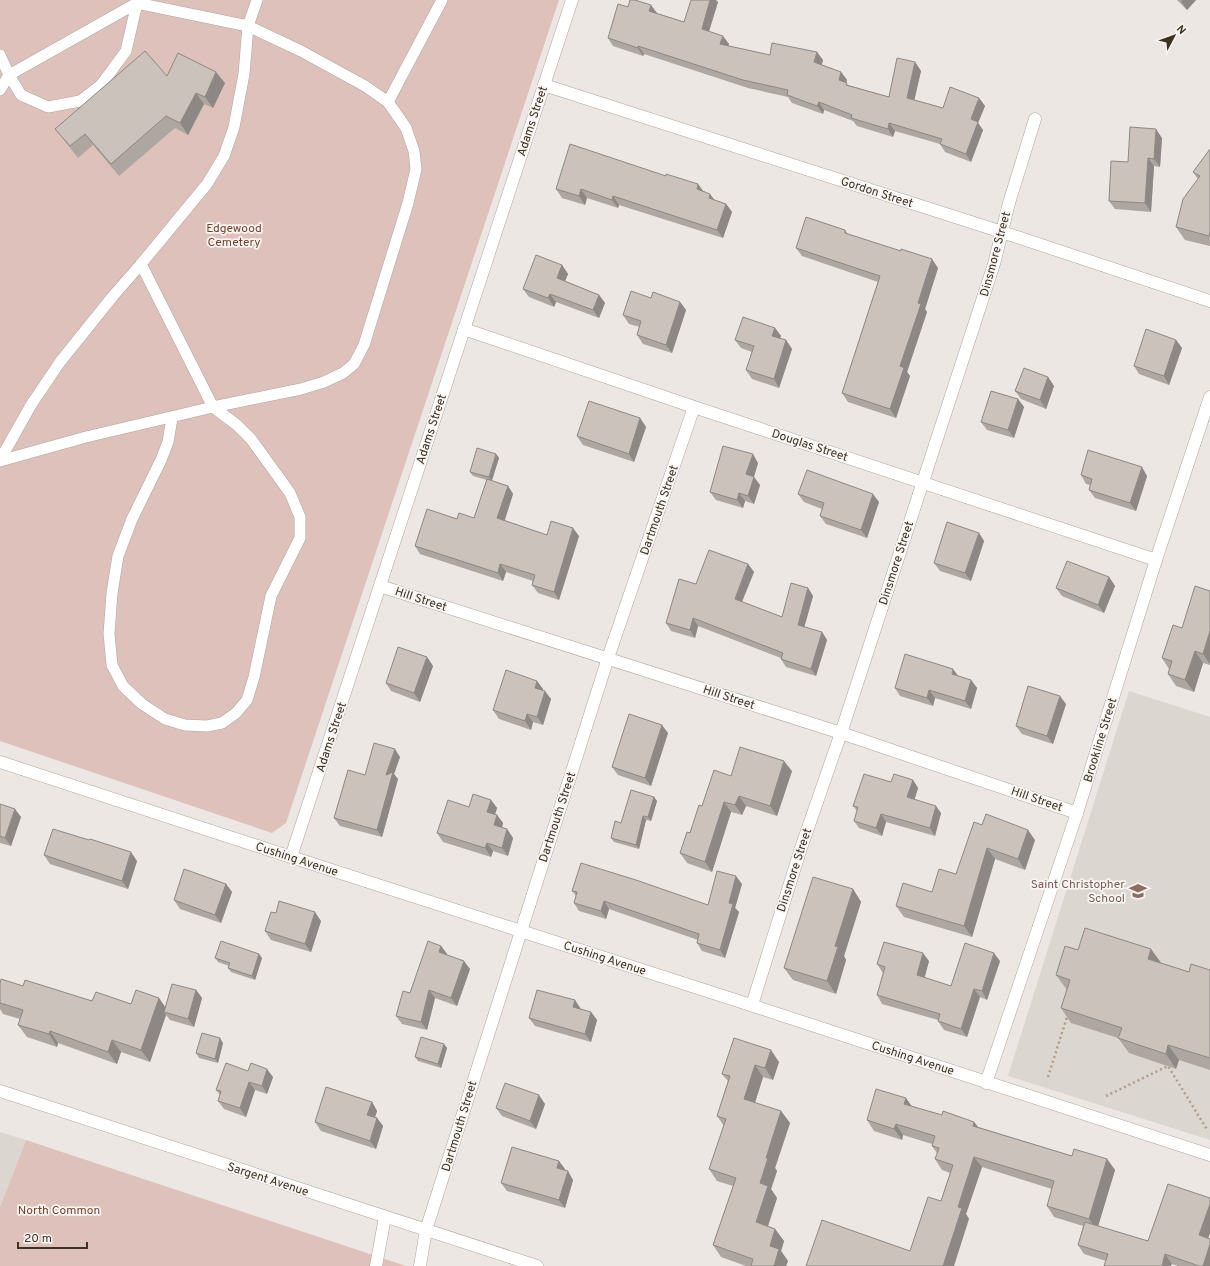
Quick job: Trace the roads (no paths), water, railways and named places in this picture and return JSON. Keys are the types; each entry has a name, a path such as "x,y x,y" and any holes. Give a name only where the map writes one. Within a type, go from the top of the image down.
{"street":[{"name":"Adams Street","path":"291,857 572,0"},
{"name":"Gordon Street","path":"544,85 1002,232 1210,301"},
{"name":"Dinsmore Street","path":"752,1005 801,848 841,733 994,264 1009,203 1035,119"},
{"name":"Douglas Street","path":"464,329 1156,560"},
{"name":"Brookline Street","path":"986,1083 1077,813 1156,560 1210,397"},
{"name":"Dartmouth Street","path":"420,1266 426,1230 608,658 694,407"},
{"name":"Hill Street","path":"380,586 841,733 1077,813"},
{"name":"Cushing Avenue","path":"0,762 1210,1155"},
{"name":"Sargent Avenue","path":"0,1091 537,1266"},
{"path":"376,1266 386,1217"}],"lane":[{"path":"0,461 31,405 60,362 207,184 224,156 234,127 244,74 248,26 257,0"},
{"path":"388,102 442,0"},
{"path":"4,75 21,95 48,107 80,101 102,85 126,51 137,2"},
{"path":"0,461 86,437 172,418 213,407 301,389 324,382 343,373 354,364 364,345 408,203 416,168 414,151 406,128 388,102 365,86 301,51 248,26 137,2 4,75"},
{"path":"0,55 4,75 0,90"},
{"path":"142,264 213,407 237,425 251,439 290,492 300,517 300,538 271,596 254,677 247,700 236,713 222,724 207,726 185,725 165,719 142,704 123,686 112,665 109,634 112,593 118,556 132,519 161,460 168,442 172,418"}],"place":[{"name":"Saint Christopher School","path":"1138,891"}],"park label":[{"name":"Edgewood Cemetery","path":"234,235"},
{"name":"North Common","path":"59,1210"}]}
